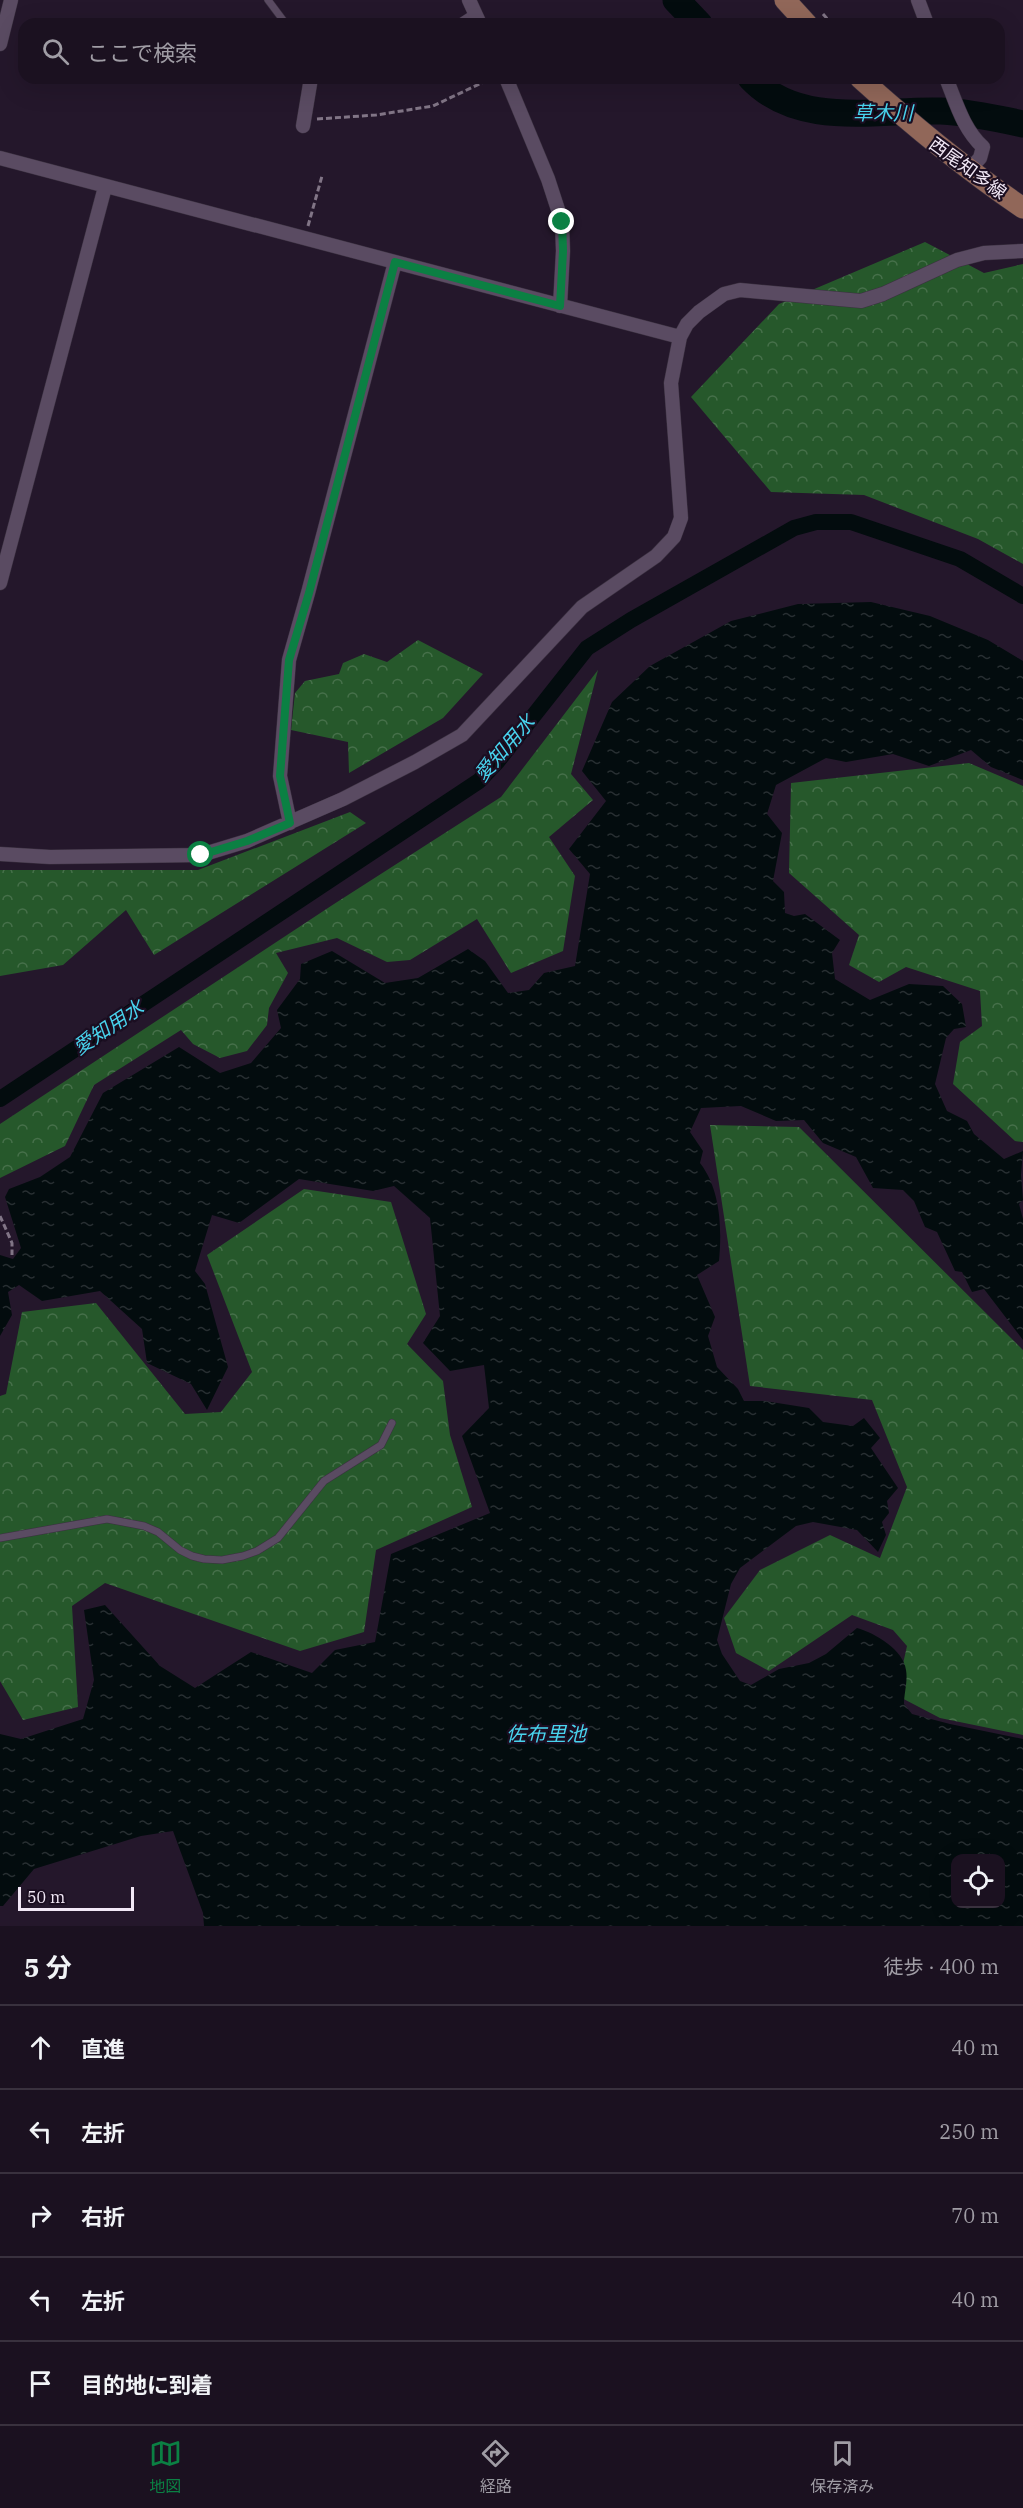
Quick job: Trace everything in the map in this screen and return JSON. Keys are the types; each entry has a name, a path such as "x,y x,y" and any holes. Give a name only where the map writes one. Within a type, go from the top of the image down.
{"main road":[{"path":"785,0 802,18"},
{"name":"西尾知多線","path":"867,84 908,122 969,171 1023,208"}],"street":[{"path":"0,44 11,0"},
{"path":"918,0 925,18"},
{"path":"304,123 310,84"},
{"path":"508,84 548,179 562,222 560,306"},
{"path":"949,84 963,120 974,138 983,147 980,158 969,171"},
{"path":"0,158 680,337"},
{"path":"0,582 105,187"},
{"path":"0,854 50,857 201,855 247,841 290,823 415,762 462,735 582,607 656,556 674,537 681,518 671,383 680,337 687,324 699,312 724,294 740,290 861,302 884,294 957,260 984,253 1023,251"},
{"path":"290,823 280,776 289,660 309,593 395,262"}],"lane":[{"path":"268,0 282,18"},
{"path":"0,1538 107,1519 144,1526 158,1532 180,1550 192,1556 222,1560 243,1556 257,1551 278,1538 324,1482 381,1445 392,1423"}],"path":[{"path":"304,123 433,106 480,84"},
{"path":"304,238 322,176"},
{"path":"0,1216 12,1243 12,1255"}],"green space":[{"path":"925,242 984,273 1023,264 1023,564 978,539 864,495 771,492 691,397 779,304"},
{"path":"418,640 483,674 443,718 349,773 348,742 291,730 295,693 305,681 339,674 343,663 364,654 387,662"},
{"path":"598,670 571,774 593,800 549,837 575,876 563,951 511,973 477,919 410,960 387,962 337,938 276,953 288,973 269,1008 267,1025 247,1051 220,1058 193,1044 181,1030 94,1085 65,1146 0,1178 0,1124 501,797"},
{"path":"969,763 1023,786 1023,1142 1015,1141 953,1084 960,1042 982,1026 980,991 906,967 879,982 849,965 859,935 789,873 791,783"},
{"path":"350,812 366,823 154,955 126,910 63,965 0,976 0,870 198,870"},
{"path":"710,1125 799,1127 1023,1350 1023,1735 940,1718 896,1695 907,1646 893,1630 852,1615 769,1671 736,1653 724,1618 760,1570 830,1535 880,1558 907,1487 872,1400 750,1386"},
{"path":"304,1189 391,1202 426,1314 407,1344 443,1381 450,1435 472,1507 376,1550 364,1632 300,1651 105,1583 72,1606 78,1707 23,1720 0,1681 0,1396 6,1394 22,1312 96,1303 185,1414 221,1412 252,1372 207,1255"}],"water":[{"name":"佐布里池","path":"871,602 930,616 988,640 1023,661 1023,780 991,767 971,750 929,766 893,754 846,762 826,758 776,785 767,814 782,833 773,881 784,892 785,913 794,916 805,914 840,940 832,953 835,979 870,1000 909,984 943,986 962,1004 966,1027 954,1029 946,1038 935,1084 947,1111 967,1121 974,1134 1004,1159 1023,1151 1021,1175 1023,1200 1019,1204 1023,1219 1023,1340 984,1289 972,1292 962,1272 955,1271 937,1232 925,1227 914,1201 903,1190 873,1188 856,1157 823,1143 804,1120 776,1121 741,1106 701,1108 690,1132 703,1151 700,1163 712,1185 719,1210 719,1261 697,1275 715,1317 708,1336 717,1367 738,1389 744,1401 765,1401 809,1408 823,1422 853,1426 864,1418 880,1438 871,1448 898,1488 887,1501 889,1513 882,1522 886,1535 878,1552 857,1530 813,1522 796,1526 740,1568 731,1584 717,1640 722,1654 740,1681 751,1685 779,1669 809,1663 826,1654 857,1628 888,1643 900,1656 906,1674 904,1704 912,1714 1023,1739 1023,1926 204,1926 203,1913 173,1831 141,1836 34,1869 3,1906 0,1906 0,1734 21,1739 83,1719 94,1680 84,1610 105,1605 160,1666 195,1688 251,1652 312,1673 335,1650 375,1642 391,1554 490,1513 462,1436 489,1408 484,1365 450,1371 423,1343 440,1316 430,1218 394,1186 373,1191 299,1179 239,1223 212,1215 195,1271 205,1284 228,1367 207,1410 191,1384 147,1363 142,1329 100,1291 42,1301 19,1285 8,1292 12,1315 0,1336 0,1255 13,1259 21,1248 5,1197 9,1189 40,1177 70,1157 103,1093 179,1047 220,1073 251,1063 281,1028 277,1010 300,979 301,964 332,951 385,983 418,978 468,949 485,961 508,993 529,990 544,973 575,966 590,874 569,849 606,801 582,771 612,702 650,666 731,621 798,604"}],"waterway":[{"name":"草木川","path":"676,0 693,18"},
{"name":"草木川","path":"758,84 770,94 792,104 816,110 841,113 941,111 1023,124"},
{"name":"愛知用水","path":"0,1099 479,781 497,762 587,648 631,620 794,528 816,522 851,522 960,559 1023,596"}],"route":[{"path":"201,855 247,841 290,823 280,776 280,762 292,642 309,593 395,262 560,306 564,232 562,222"}]}
